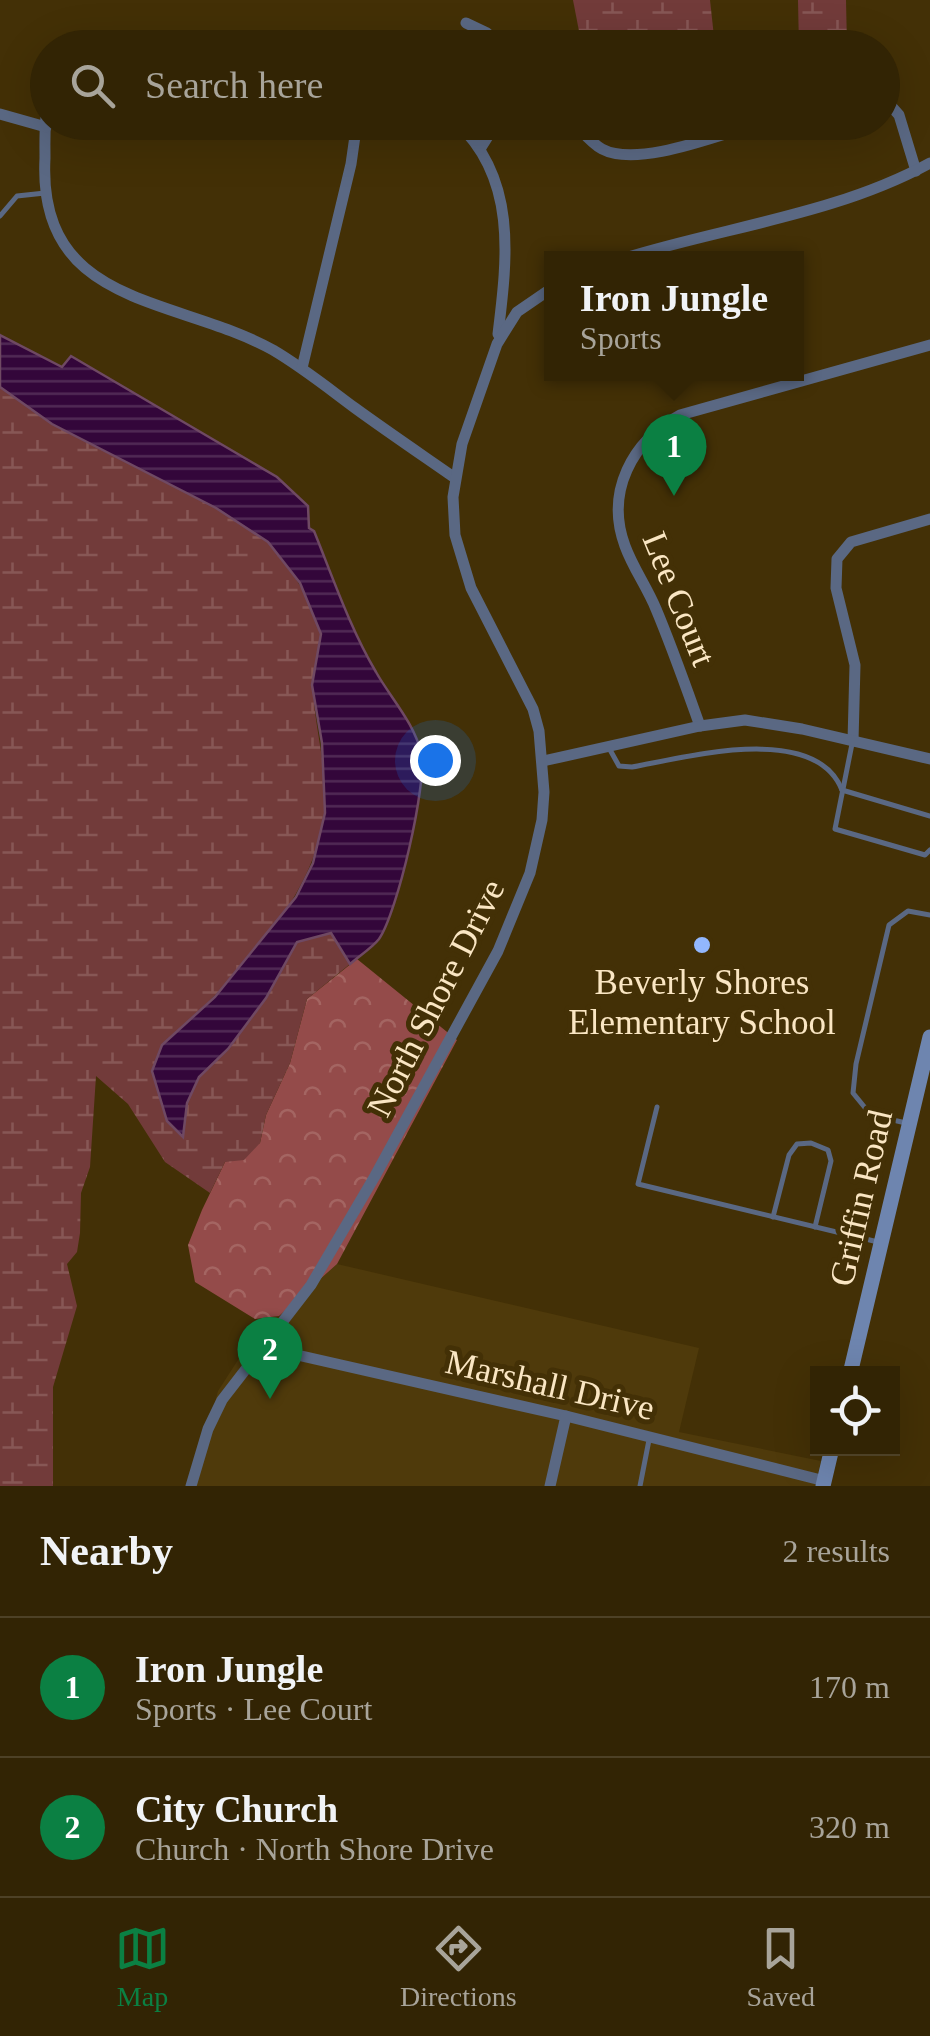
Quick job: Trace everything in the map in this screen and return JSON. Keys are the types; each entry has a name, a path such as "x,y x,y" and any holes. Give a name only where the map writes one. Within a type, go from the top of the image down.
{"street":[{"path":"466,23 481,30"},
{"path":"0,114 30,122"},
{"path":"900,117 916,171"},
{"path":"46,140 45,193 56,231 76,262 103,281 164,308 235,332 302,368 455,478"},
{"path":"302,368 355,140"},
{"path":"471,140 495,182 506,234 507,263 496,344"},
{"path":"480,150 486,140"},
{"path":"593,140 604,150 627,155 702,140"},
{"path":"651,251 839,200 930,163"},
{"name":"North Shore Drive","path":"191,1486 222,1400 311,1285 498,951 537,846 542,820 543,760 533,709 479,605 460,556 454,519 455,478 462,444 496,344 517,312 544,293"},
{"name":"Lee Court","path":"804,381 930,345"},
{"name":"Lee Court","path":"700,726 666,632 624,544 619,496 628,464 651,434 680,416 803,381"},
{"path":"853,741 856,676 836,588 837,559 851,542 930,519"},
{"path":"543,760 700,726 764,721 930,759"},
{"name":"Griffin Road","path":"852,1366 929,1043"},
{"name":"Marshall Drive","path":"262,1347 566,1416 824,1484"},
{"path":"550,1486 566,1416"},
{"path":"824,1484 830,1456"}],"lane":[{"path":"0,216 17,196 45,193"},
{"path":"853,741 834,829 925,855 930,850"},
{"path":"608,746 619,766 632,767 744,746 795,755 826,766 835,773 842,790"},
{"path":"842,790 930,816"},
{"path":"910,1124 871,1114 853,1092 856,1064 890,926 908,911 930,915"},
{"path":"657,1107 638,1184 881,1243"},
{"path":"773,1217 789,1155 797,1144 811,1143 828,1150 831,1161 815,1227"},
{"path":"640,1486 650,1437"}],"shaded area":[{"path":"0,335 62,367 71,356 277,477 308,506 309,528 314,531 350,620 376,672 402,711 421,753 420,791 409,848 379,939 350,964 331,933 297,942 266,998 228,1049 199,1077 187,1103 183,1137 167,1121 152,1071 162,1045 215,997 296,897 313,863 325,813 322,743 312,685 321,634 300,583 268,542 216,508 52,424 0,387"},
{"path":"337,1264 699,1348 679,1432 821,1461 815,1486 193,1486 218,1391 265,1318 279,1316"}],"green space":[{"path":"573,0 710,0 713,30 579,30"},
{"path":"798,0 846,0 847,30 799,30"},
{"path":"0,387 80,437 245,524 275,551 300,586 319,624 320,647 313,686 325,798 317,847 303,880 263,941 213,997 162,1045 167,1121 183,1136 187,1103 199,1077 228,1049 266,998 297,942 331,933 350,964 307,999 290,1063 266,1115 260,1143 244,1160 225,1162 210,1193 165,1162 128,1104 96,1076 90,1167 81,1193 80,1233 77,1252 67,1264 77,1306 53,1387 53,1486 0,1486"},
{"path":"357,959 457,1040 337,1264 279,1316 255,1319 195,1282 188,1245 225,1162 260,1143 266,1115 290,1063 307,999"}],"place":[{"name":"Iron Jungle","path":"674,496"},
{"name":"Beverly Shores Elementary School","path":"702,945"},
{"name":"City Church","path":"270,1399"}]}
